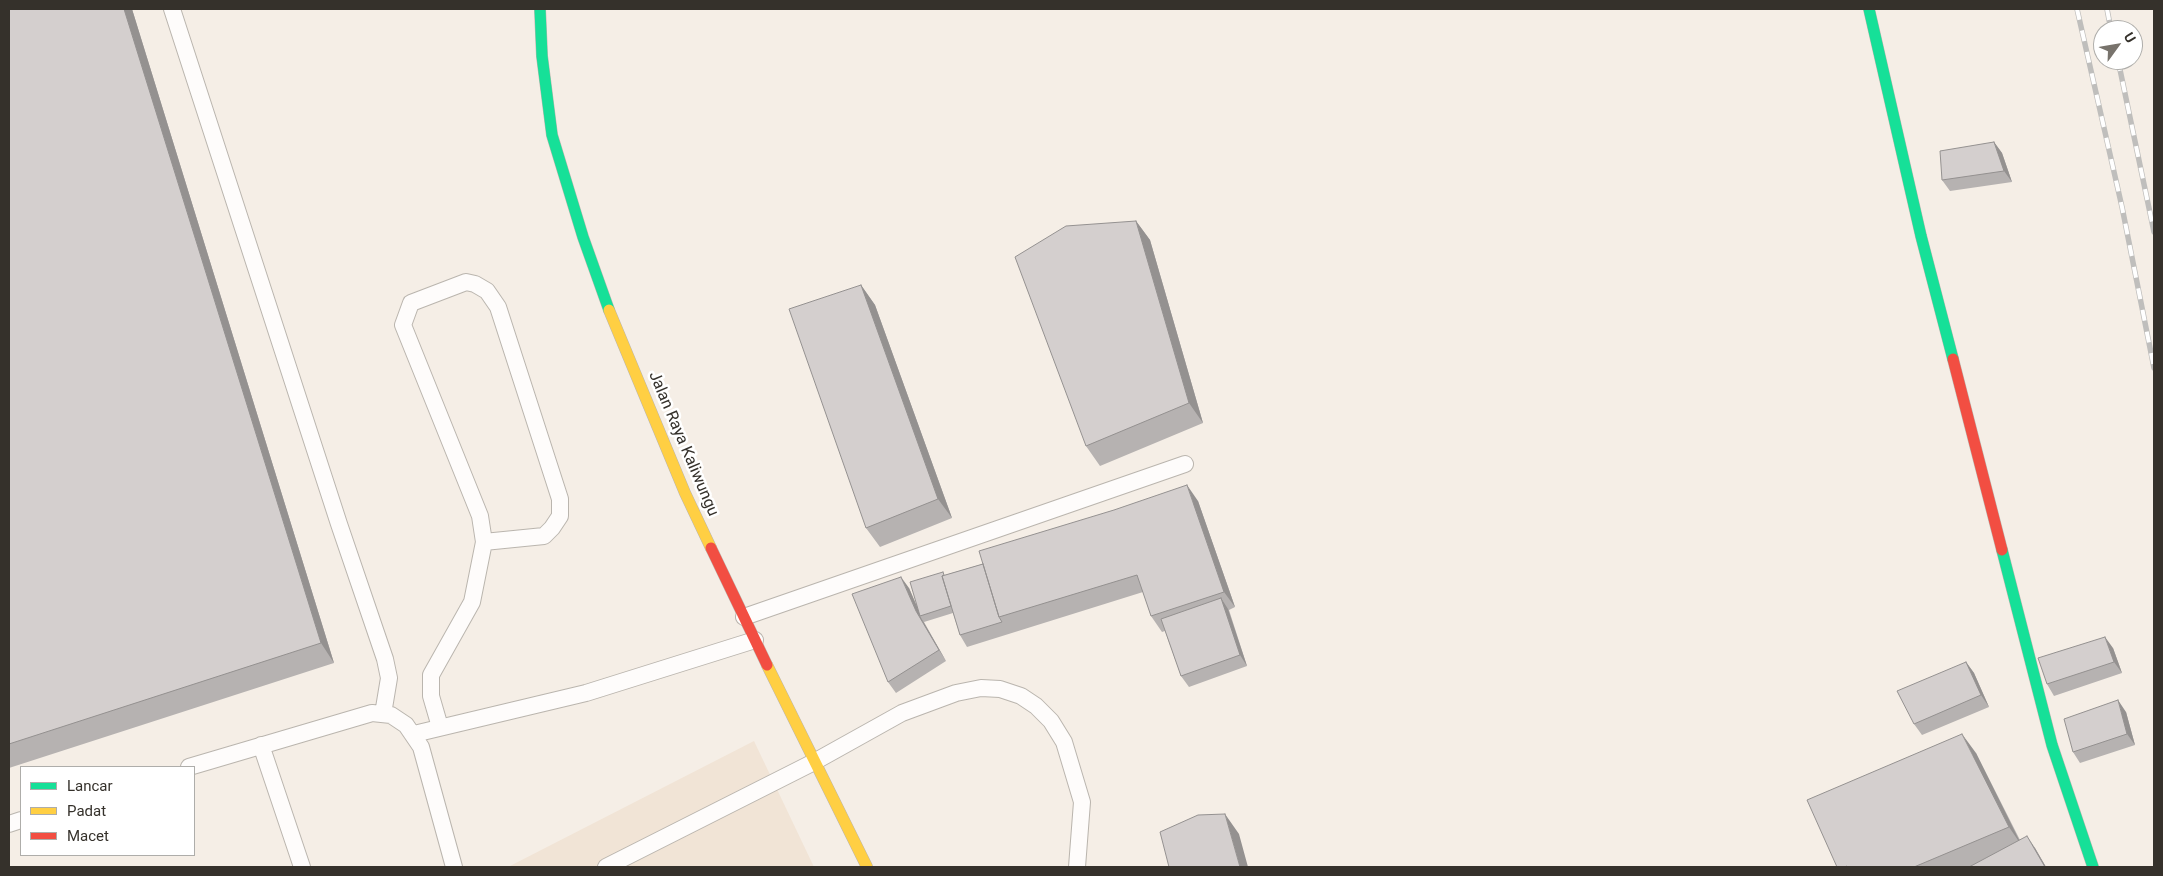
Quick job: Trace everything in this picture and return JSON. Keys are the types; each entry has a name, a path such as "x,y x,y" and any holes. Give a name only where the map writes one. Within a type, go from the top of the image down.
{"main road":[{"name":"Jalan Raya Kaliwungu","path":"540,9 542,56 552,135 583,237 615,326 660,436 744,617 867,867"},
{"path":"1869,9 1921,236 2052,745 2093,867"}],"lane":[{"path":"172,9 339,524 385,659 389,678 383,714"},
{"path":"440,727 431,696 431,675 472,602 484,542 480,516 403,325 411,303 466,282 475,284 487,291 498,307 560,499 560,516 544,536 484,542"},
{"path":"744,617 1186,464"},
{"path":"414,734 586,693 755,640"},
{"path":"606,867 814,762 902,713 956,693 981,688 1000,689 1022,696 1036,706 1051,721 1064,742 1082,802 1077,867"},
{"path":"192,766 372,713 391,715 406,725 422,748 454,867"},
{"path":"261,745 302,867"}],"shaded area":[{"path":"754,741 814,867 508,867"}],"building":[{"path":"9,9 124,9 321,643 9,744"},
{"path":"1994,142 2004,171 1942,180 1940,151"},
{"path":"1136,221 1189,403 1086,446 1015,257 1066,226"},
{"path":"861,285 938,499 866,528 789,309"},
{"path":"1187,485 1224,592 1151,616 1137,575 999,617 979,551 1114,510"},
{"path":"983,564 1002,622 960,635 942,576"},
{"path":"943,572 944,575 942,576 951,606 920,616 910,582"},
{"path":"901,577 916,611 939,650 888,682 852,594"},
{"path":"1221,598 1240,655 1181,676 1161,619"},
{"path":"2105,637 2114,662 2047,684 2038,658"},
{"path":"1966,662 1981,695 1914,724 1897,691"},
{"path":"2118,700 2127,734 2073,752 2064,719"},
{"path":"1962,734 2009,827 1914,867 1837,867 1807,800"},
{"path":"1225,814 1240,867 1169,867 1160,832 1198,815"},
{"path":"2027,836 2045,867 1969,867"}],"railway":[{"path":"2077,9 2122,207 2154,368"},
{"path":"2107,9 2109,20"},
{"path":"2120,70 2154,232"}],"traffic: fast":[{"path":"540,9 542,56 552,135 583,237 609,310"},
{"path":"1869,9 1921,236 1953,359"},
{"path":"2002,550 2052,745 2093,867"}],"traffic: slow":[{"path":"609,310 685,493 711,548"},
{"path":"767,665 867,867"}],"traffic: jam":[{"path":"1953,359 2002,550"},
{"path":"711,548 767,665"}]}
